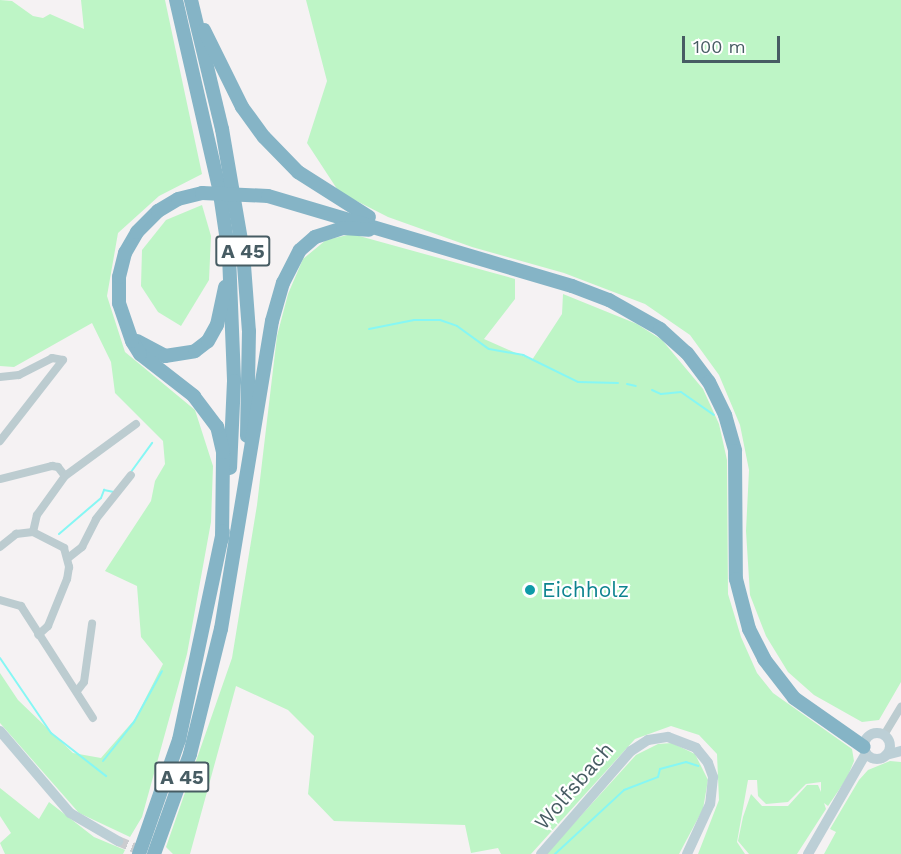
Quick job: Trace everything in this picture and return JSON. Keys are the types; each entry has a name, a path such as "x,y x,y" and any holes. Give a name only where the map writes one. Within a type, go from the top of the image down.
{"highway":[{"name":"A 45","path":"139,854 178,740 222,539 234,381 229,255 219,187 176,0"},
{"name":"A 45","path":"154,854 190,754 205,699 242,507 249,380 243,252 224,140 190,0"},
{"path":"190,0 242,107 264,136 298,172 334,198 403,235"},
{"path":"222,539 223,452 217,427 194,396 140,354 126,327 118,283 131,241 147,221 166,206 202,193 256,194 428,242 609,300 660,328 687,353 709,382 731,433 737,469 736,579 749,628 764,659 783,686 820,718 848,734 867,749"},
{"path":"242,507 272,321 295,258 310,240 333,230 403,235"},
{"path":"126,327 157,354 178,356 200,348 220,319 229,255"}],"main road":[{"path":"0,731 70,813 118,841"},
{"path":"808,854 861,768 873,733 887,739 901,750"},
{"name":"Wolfsbach","path":"541,854 631,751 648,740 668,737 696,748 708,763 712,777 710,804 687,854"},
{"path":"886,754 887,739"},
{"path":"867,749 886,754 901,750"}],"street":[{"path":"0,377 20,375 52,358 63,360 0,441"},
{"path":"33,532 37,515 64,476 136,424"},
{"path":"0,479 52,466 58,467 64,476"},
{"path":"68,558 82,547 96,519 131,475"},
{"path":"0,546 16,534 33,532 56,541 68,558 67,579 48,626 38,635"},
{"path":"0,600 21,606 93,718"},
{"path":"77,691 84,682 92,624"},
{"path":"887,739 901,707"}],"green space":[{"path":"0,0 12,1 33,16 43,18 50,14 84,29 81,0 165,0 202,174 159,196 118,233 107,296 125,352 195,410 213,466 211,522 187,654 142,817 130,837 79,813 0,723 0,673 18,700 73,753 101,758 135,719 163,664 141,637 137,586 105,571 151,501 155,481 165,464 163,441 115,393 111,362 92,323 14,367 0,366"},
{"path":"306,0 901,0 901,682 879,720 862,722 814,695 788,672 766,636 750,595 746,531 749,470 740,425 719,375 690,335 645,304 564,273 472,247 388,217 339,192 307,143 327,81"},
{"path":"202,205 211,236 209,280 181,326 158,312 141,286 142,250 166,220"},
{"path":"352,234 515,279 515,299 484,339 532,360 562,314 563,294 637,324 662,340 703,389 719,424 727,460 728,594 741,637 757,673 773,693 852,749 854,761 847,778 828,806 824,803 826,809 797,854 749,854 738,841 743,817 751,794 762,806 788,806 807,785 818,785 821,792 821,782 806,784 788,802 766,804 758,796 757,780 748,780 737,842 745,854 698,854 719,800 717,754 699,735 671,726 635,739 531,854 501,854 498,848 471,853 465,825 334,821 308,794 314,736 288,710 236,686 190,854 173,854 166,847 232,658 257,505 277,336 288,294 303,259 326,240"},
{"path":"672,743 695,754 708,780 703,809 679,854 546,854 636,755 658,744"},
{"path":"890,761 901,762 901,854 824,854 836,832 830,829 859,780 868,770"},
{"path":"0,788 39,819 49,802 94,837 125,850 123,854 5,854 0,843 11,833 0,816"}],"waterway":[{"path":"369,329 414,320 440,320 457,326 489,349 523,355 578,382 618,383"},
{"path":"627,384 636,386"},
{"path":"652,390 661,394 681,392 714,415"},
{"path":"131,472 152,443"},
{"path":"59,534 101,498 104,490 114,492"},
{"name":"Wolfsbach","path":"0,658 51,733 106,776"},
{"path":"103,761 134,722 162,671"},
{"name":"Wolfsbach","path":"555,854 624,790 658,777 660,769 686,762 698,766"}],"tunnel":[{"path":"118,841 146,853"}],"place":[{"name":"Eichholz","path":"530,590"}]}
